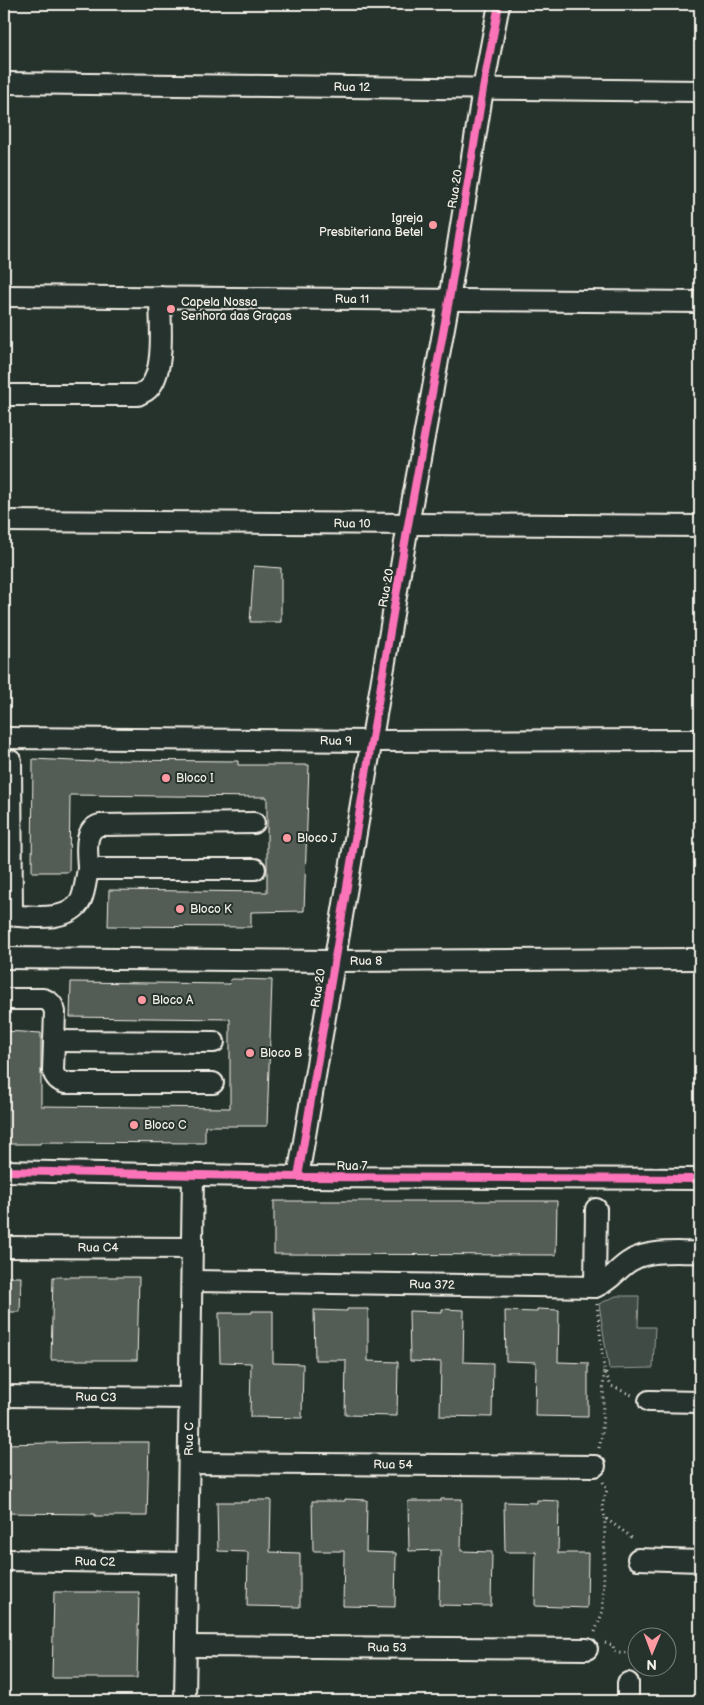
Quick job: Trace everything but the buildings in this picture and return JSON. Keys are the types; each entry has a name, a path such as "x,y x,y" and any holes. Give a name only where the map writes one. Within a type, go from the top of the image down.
{"street":[{"name":"Rua 20","path":"298,1177 408,525 449,300 483,89 499,4"},
{"name":"Rua 12","path":"4,83 700,91"},
{"name":"Rua 11","path":"4,296 700,302"},
{"path":"4,395 138,395 148,389 157,374 160,349 160,297"},
{"name":"Rua 10","path":"4,521 700,526"},
{"name":"Rua 9","path":"4,738 372,741 700,740"},
{"path":"11,761 8,915 57,916 72,912 81,901 88,869 88,837 94,827 100,825 254,824"},
{"path":"88,869 255,869"},
{"name":"Rua 8","path":"4,958 334,960 700,959"},
{"path":"4,999 43,999 49,1001 54,1006 53,1071 59,1081 212,1084"},
{"path":"54,1041 214,1042"},
{"name":"Rua 7","path":"4,1171 298,1177 700,1179"},
{"name":"Rua C","path":"185,1701 194,1175"},
{"path":"596,1210 595,1287 604,1283 632,1260 646,1254 700,1252"},
{"name":"Rua C4","path":"4,1247 192,1248"},
{"name":"Rua 372","path":"192,1281 595,1287"},
{"name":"Rua C3","path":"4,1396 189,1398"},
{"path":"650,1401 700,1402"},
{"name":"Rua 54","path":"189,1463 595,1466"},
{"name":"Rua C2","path":"4,1560 187,1563"},
{"path":"638,1560 700,1561"},
{"name":"Rua 53","path":"186,1646 588,1645"}],"path":[{"path":"588,1645 597,1630 603,1611 605,1518 602,1505 606,1490 595,1466 602,1435 604,1369 595,1287"},
{"path":"604,1369 611,1386 650,1401"},
{"path":"605,1518 630,1536 637,1546 638,1560"},
{"path":"588,1645 601,1641 613,1645 614,1651 626,1654"}],"shaded area":[{"path":"616,1296 639,1296 638,1327 655,1327 653,1368 609,1369 599,1304"}],"cycle path":[{"path":"298,1177 408,525 449,300 483,89 499,4"},
{"path":"4,1171 298,1177 700,1179"}],"place":[{"name":"Igreja Presbiteriana Betel","path":"433,225"},
{"name":"Capela Nossa Senhora das Graças","path":"171,309"},
{"name":"Bloco I","path":"166,778"},
{"name":"Bloco J","path":"287,838"},
{"name":"Bloco K","path":"180,909"},
{"name":"Bloco A","path":"142,1000"},
{"name":"Bloco B","path":"250,1053"},
{"name":"Bloco C","path":"134,1125"}]}
